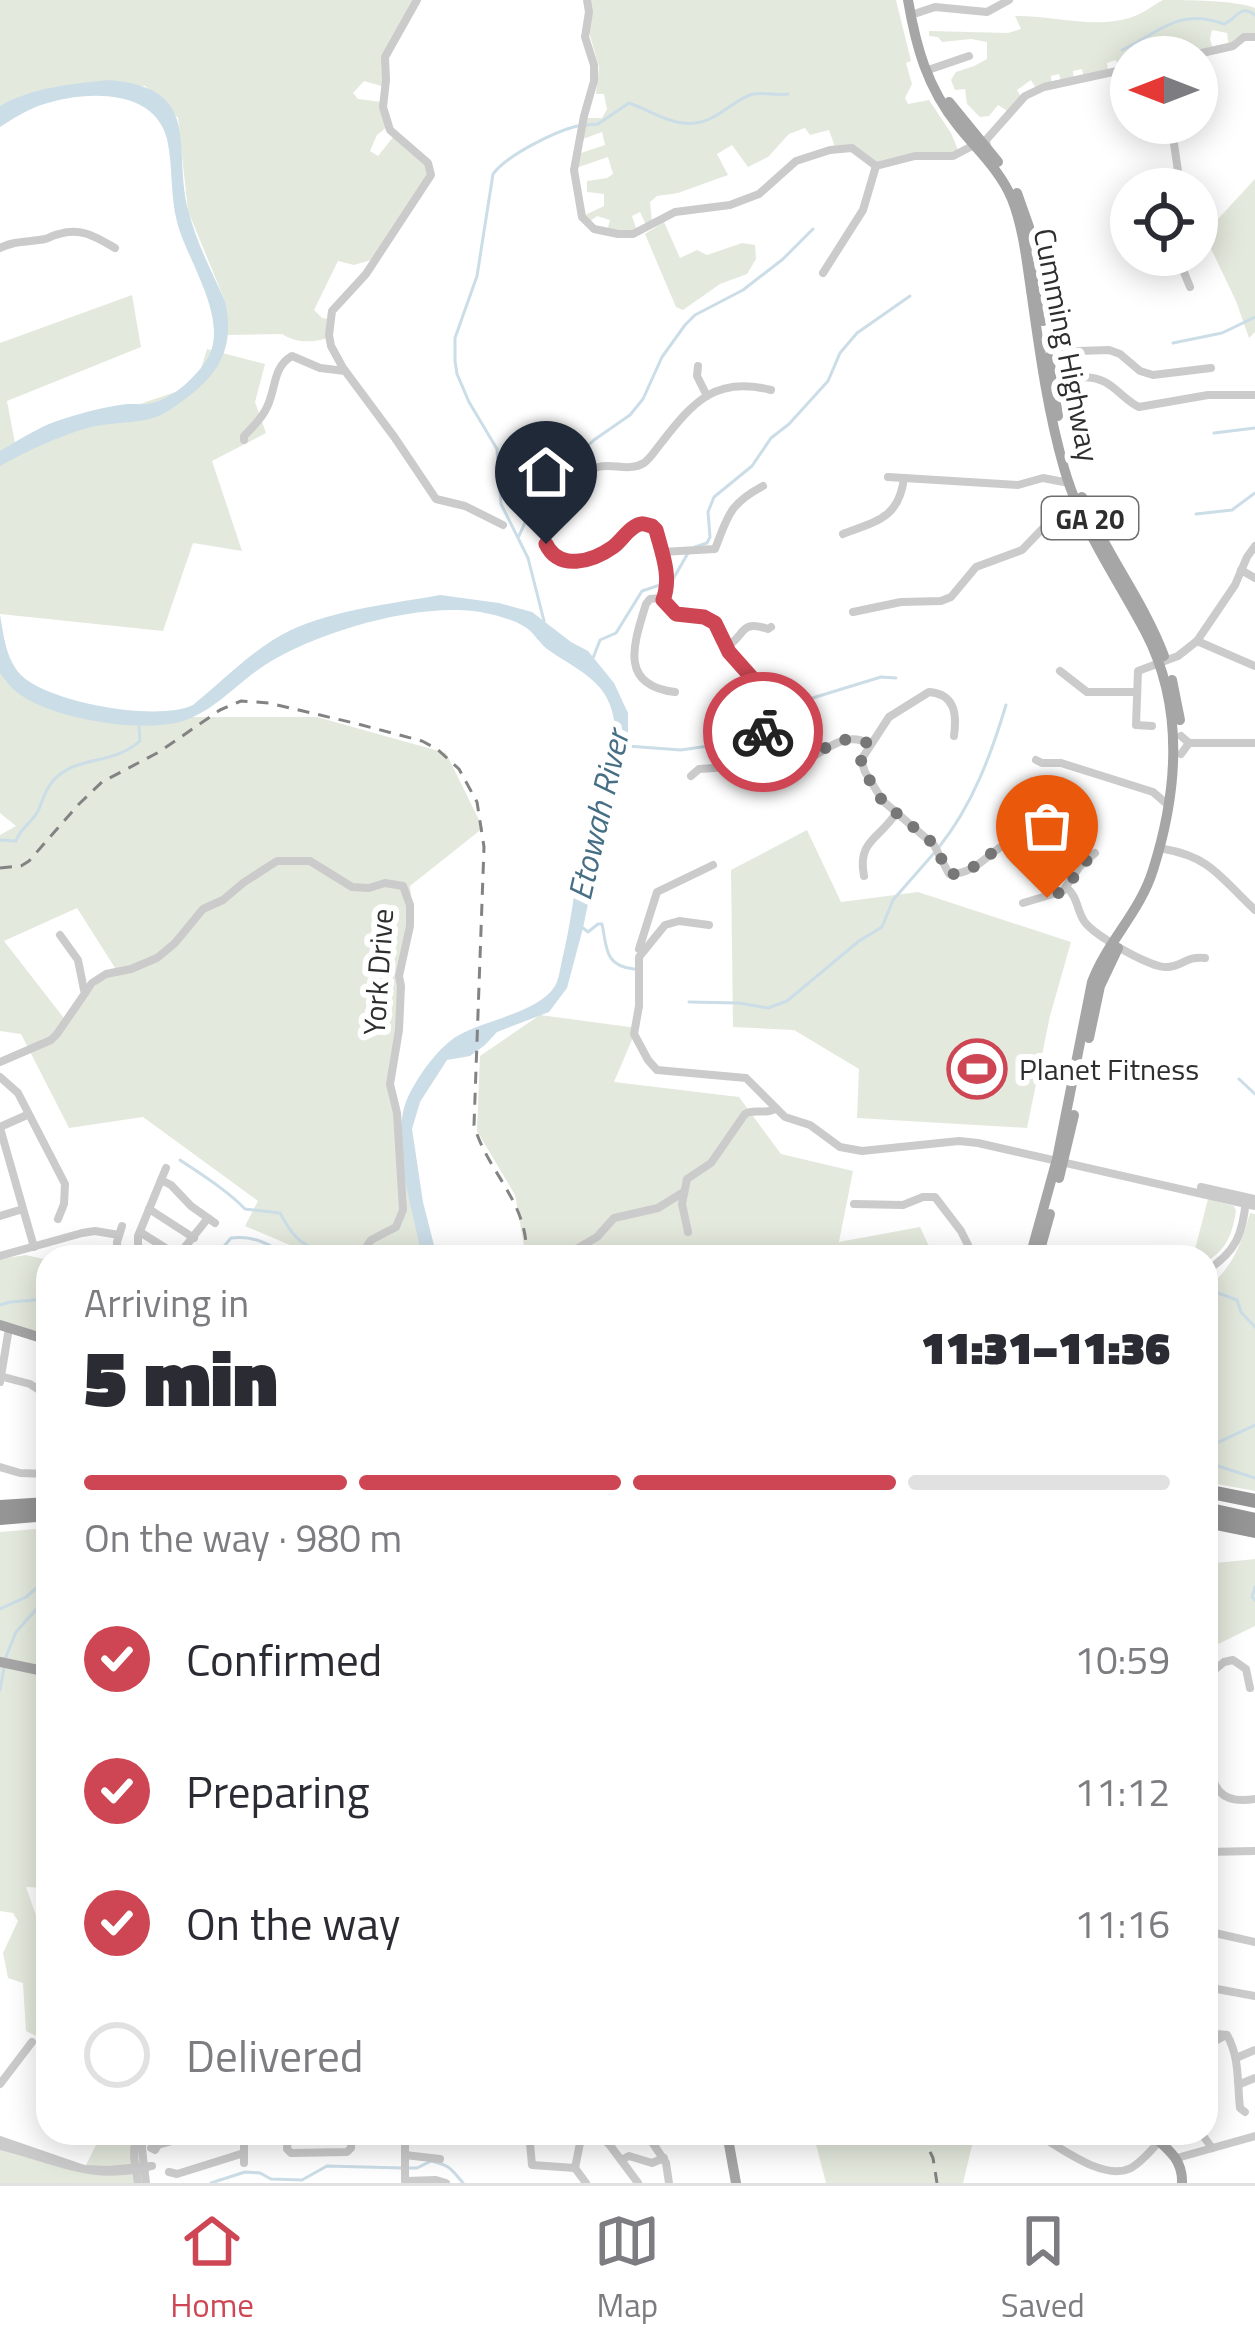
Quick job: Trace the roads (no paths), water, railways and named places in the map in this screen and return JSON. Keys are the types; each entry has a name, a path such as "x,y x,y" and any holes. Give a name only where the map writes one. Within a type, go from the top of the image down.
{"highway":[{"path":"1218,1496 1255,1505"},
{"path":"0,1507 36,1506"},
{"path":"0,1518 36,1509"},
{"path":"1218,1512 1255,1520"},
{"path":"1218,1524 1255,1532"}],"main road":[{"name":"Cumming Highway","path":"914,5 930,75 982,140 1016,198 1034,252 1069,486 1096,547 1162,663 1178,700 1184,744 1149,881 1100,986 1041,1245"},
{"name":"Cumming Highway","path":"1007,183 1022,232 1050,409 1069,486 1148,621 1170,700 1175,735 1164,849 1154,886 1116,944"},
{"path":"1028,269 1033,272 1041,309"},
{"path":"1038,332 1047,376 1055,382"},
{"path":"1069,486 1074,486 1088,522 1095,527"},
{"name":"Cumming Highway","path":"1039,1245 1061,1160"},
{"path":"5,1327 36,1336"},
{"path":"0,1659 36,1667"},
{"path":"728,2145 736,2183"},
{"path":"1163,2145 1177,2158 1182,2183"}],"street":[{"path":"417,0 385,57 383,107 390,130 428,163 431,175 366,274 332,311 329,339 345,371 436,499 465,506 503,525"},
{"path":"587,0 585,37 594,83 574,170 582,217 594,229 633,234 675,212 737,203 759,194 796,161 830,150 855,149 876,166"},
{"path":"914,5 924,14 944,6 987,12 1009,0"},
{"path":"1218,49 1244,37 1255,38"},
{"path":"930,75 969,56"},
{"path":"876,166 916,156 953,156 1000,127 1025,96 1044,87 1110,73"},
{"path":"824,273 863,210 876,166"},
{"path":"0,248 80,231 115,248"},
{"path":"1186,276 1190,287"},
{"path":"1048,352 1109,350 1153,375 1211,368"},
{"path":"244,440 269,405 280,365 292,356 320,368 345,371"},
{"path":"698,366 697,376 707,396"},
{"path":"1055,382 1103,381 1139,407 1208,395 1255,395"},
{"path":"663,600 668,583 656,530 639,524 602,554 586,560 561,560 546,544 544,516 553,500 590,470 634,467 648,460 689,410 707,396 736,384 771,390"},
{"path":"853,611 951,597 976,567 1022,550 1069,486 1043,478 1018,485 888,477"},
{"path":"843,534 884,518 901,498 904,478"},
{"path":"662,552 715,549 728,512 764,486"},
{"path":"1152,727 1136,725 1140,668 1162,663 1197,640 1255,546"},
{"path":"1241,570 1255,578"},
{"path":"675,692 646,683 632,655 650,599 663,600 676,614 710,619 734,660 753,679 761,729 776,760 793,765 842,739 862,739 869,744"},
{"path":"726,647 745,627 771,627"},
{"path":"1197,640 1255,666"},
{"path":"1060,671 1087,692 1136,692"},
{"path":"954,736 953,705 943,694 929,692 889,717 869,744 862,766 883,802 934,844 949,874 973,868 1012,841 1034,836 1064,842 1091,856 1066,887 1047,898 1023,903"},
{"path":"1184,744 1255,743"},
{"path":"691,776 699,769 729,767 770,750"},
{"path":"1036,760 1061,763 1171,801"},
{"path":"864,876 862,857 867,844 896,813"},
{"path":"1164,849 1202,861 1255,910"},
{"name":"York Drive","path":"0,1062 57,1034 100,976 158,958 202,909 223,900 278,861 310,861 352,887 403,886 411,913 399,976 399,1030 390,1084 397,1113 403,1210 396,1227 368,1245"},
{"path":"713,865 657,892 639,957 634,1034 651,1064 665,1072 746,1078 785,1117 810,1125 836,1145 852,1150 964,1141 1102,1168 1247,1204"},
{"path":"1066,887 1074,893 1088,926 1151,964 1167,968 1189,958 1205,958"},
{"path":"639,957 670,923 709,925"},
{"path":"60,935 79,960 84,992"},
{"path":"0,1077 18,1093 65,1184 58,1219"},
{"path":"688,1232 683,1217 687,1180 711,1163 745,1114 776,1109"},
{"path":"0,1256 34,1247 0,1128 27,1115"},
{"path":"136,1245 166,1168"},
{"path":"1102,1168 1247,1204"},
{"path":"0,1176 13,1173"},
{"path":"161,1180 212,1221 188,1245"},
{"path":"583,1245 614,1218 658,1208 683,1192"},
{"path":"854,1204 903,1204 935,1197 968,1245"},
{"path":"1218,1257 1229,1247 1247,1204"},
{"path":"0,1216 23,1209"},
{"path":"149,1209 194,1238"},
{"path":"42,1245 95,1231 121,1230 119,1245"},
{"path":"140,1232 159,1245"},
{"path":"5,1327 1,1378 36,1388"},
{"path":"0,1464 36,1470"},
{"path":"1218,1667 1232,1660 1246,1669 1250,1688"},
{"path":"1218,1791 1239,1801 1255,1799"},
{"path":"1218,1852 1255,1851"},
{"path":"1218,1934 1255,1942"},
{"path":"1218,1989 1255,1996"},
{"path":"1218,2034 1227,2035"},
{"path":"1218,2040 1227,2035"},
{"path":"1227,2035 1236,2057 1242,2110"},
{"path":"32,2042 0,2080 21,2050 32,2042"},
{"path":"1236,2057 1255,2050"},
{"path":"1238,2080 1240,2084 1255,2078"},
{"path":"1177,2158 1255,2136"},
{"path":"0,2143 79,2168 119,2172 142,2183"},
{"path":"119,2172 130,2164 135,2145"},
{"path":"138,2145 142,2183"},
{"path":"142,2183 142,2168 161,2145"},
{"path":"170,2172 244,2158 244,2145"},
{"path":"287,2145 291,2153 347,2152 351,2145"},
{"path":"530,2145 532,2165 574,2168 586,2183"},
{"path":"574,2168 579,2145"},
{"path":"609,2145 638,2183"},
{"path":"656,2145 668,2168 669,2183"},
{"path":"1055,2145 1084,2162 1119,2171 1140,2161 1149,2145"},
{"path":"440,2158 405,2150 405,2181 440,2182"},
{"path":"621,2161 629,2156 652,2163 664,2158"},
{"path":"119,2172 142,2168"}],"water":[{"path":"109,80 140,85 160,95 172,109 179,126 189,213 225,301 226,344 208,379 166,413 76,432 0,466 0,451 50,424 123,404 156,402 172,394 201,368 213,345 211,310 177,222 167,139 147,109 114,97 76,97 36,107 0,127 0,106 26,94"},
{"name":"Etowah River","path":"440,595 532,612 588,651 614,683 628,713 628,741 567,988 549,1012 497,1032 470,1056 447,1060 420,1102 412,1129 434,1245 419,1245 409,1198 401,1134 408,1097 451,1040 537,1003 556,983 579,862 613,752 611,709 601,689 513,621 449,610 394,616 311,642 265,665 195,716 166,725 122,725 74,717 33,702 15,691 0,673 0,615 12,663 36,686 105,707 177,710 193,705 278,637 345,612"}],"waterway":[{"path":"1147,36 1182,20 1224,24 1242,11 1255,15"},
{"path":"587,125 598,124 629,103 669,120 693,123 711,119 750,95 788,94"},
{"path":"544,621 528,558 501,504 497,449 457,374 455,338 477,276 493,174 532,145 577,126"},
{"path":"519,536 535,500 551,479 643,399 662,357 685,325 743,290 813,229"},
{"path":"695,547 710,537 708,512 714,497 752,466 771,438 828,381 840,353 857,333 910,296"},
{"path":"1173,343 1222,333 1255,317"},
{"path":"1214,433 1255,428"},
{"path":"1196,514 1232,510 1255,493"},
{"path":"593,658 600,640 616,633 642,591 672,581 688,553"},
{"path":"627,746 681,750 708,746 774,727 806,700 881,677 896,678"},
{"path":"939,847 979,779 1006,705"},
{"path":"0,840 16,841 59,775 129,749 140,741 139,727"},
{"path":"689,1002 768,1008 787,1001 882,927 893,900 935,852"},
{"path":"583,928 588,932 602,924 612,960 634,969"},
{"path":"1239,1079 1255,1094"},
{"path":"180,1160 245,1209 280,1213 306,1245"},
{"path":"225,1245 239,1237 268,1245"},
{"path":"1218,1293 1237,1300 1255,1327"},
{"path":"0,1305 36,1300"},
{"path":"1218,1442 1255,1425"},
{"path":"1218,1466 1255,1478"},
{"path":"1255,1587 1255,1600"},
{"path":"0,1609 36,1588"},
{"path":"5,1659 16,1632 36,1610"},
{"path":"0,1690 4,1668"},
{"path":"409,2168 431,2161 450,2168 463,2183"},
{"path":"211,2183 245,2172 302,2180 327,2166 402,2168"}],"railway":[{"path":"0,868 29,861 102,782 241,701 358,724 437,749 459,769 477,802 484,847 474,1125 515,1204 525,1245"},
{"path":"927,2145 937,2183"}],"place":[{"name":"Planet Fitness","path":"977,1069"}]}
